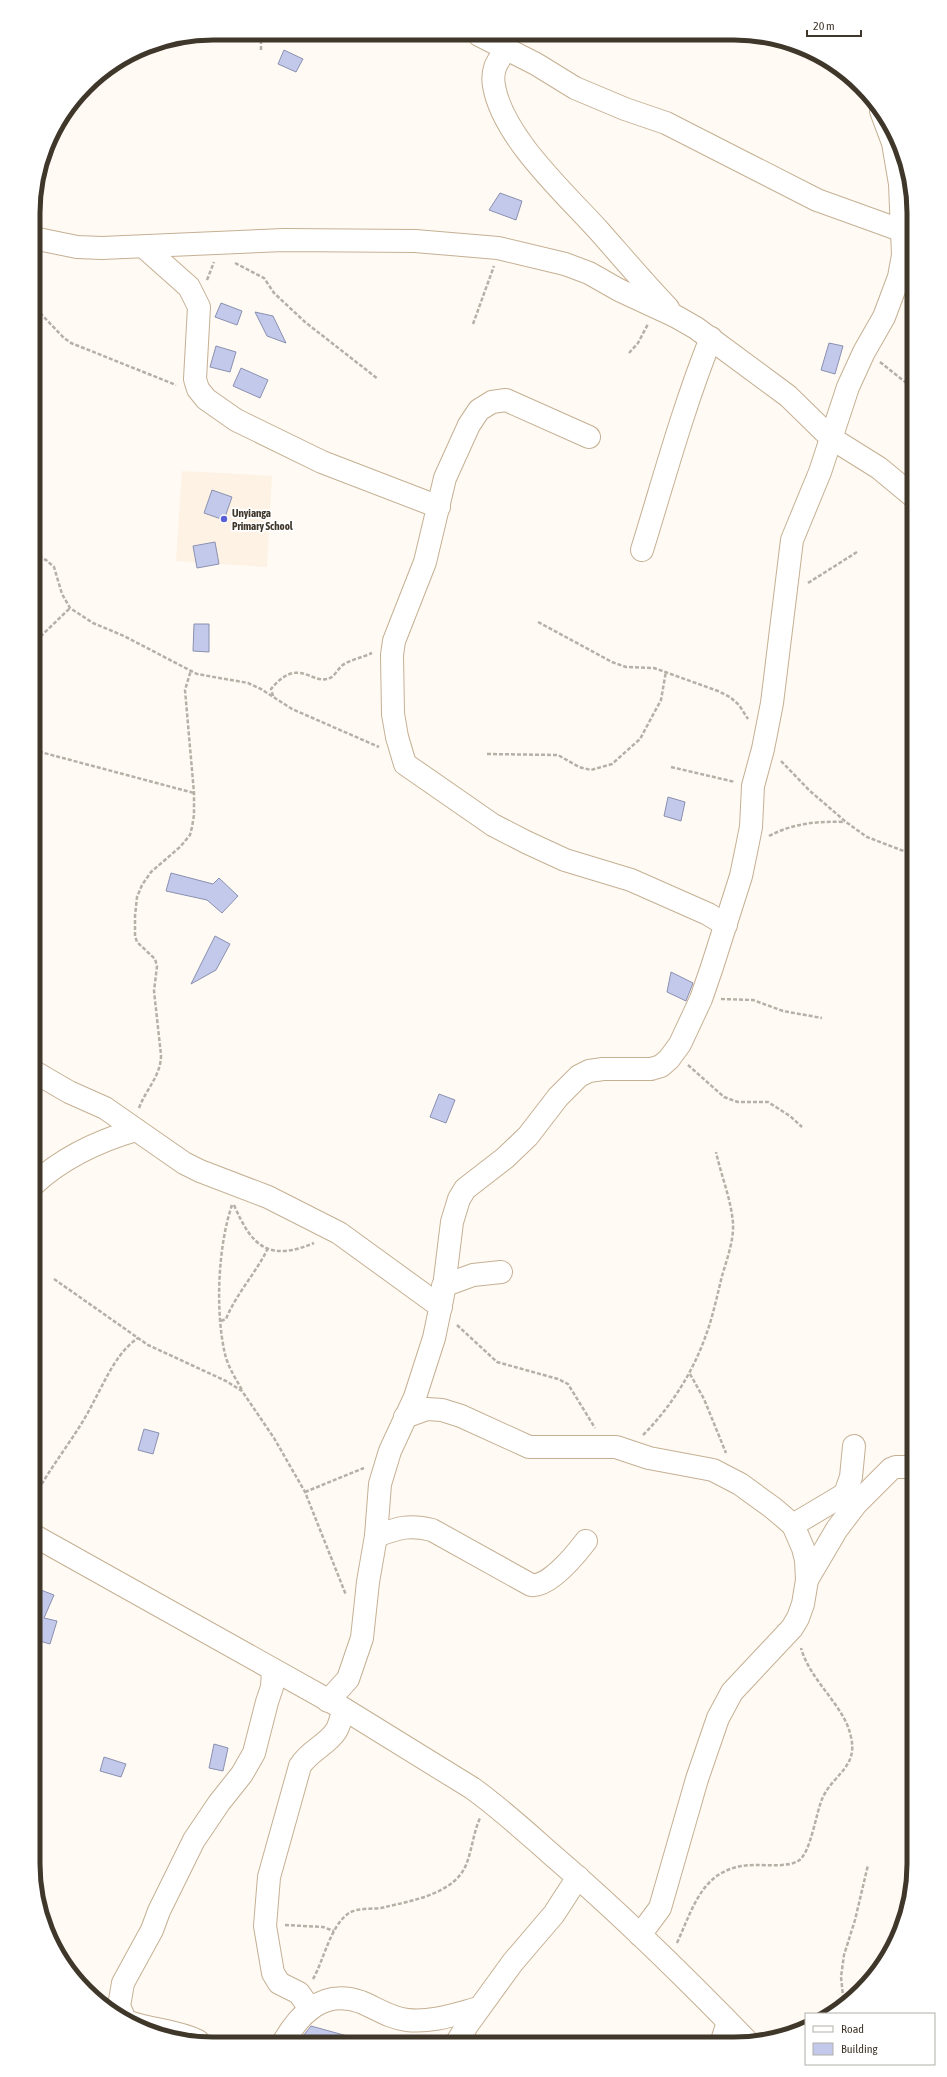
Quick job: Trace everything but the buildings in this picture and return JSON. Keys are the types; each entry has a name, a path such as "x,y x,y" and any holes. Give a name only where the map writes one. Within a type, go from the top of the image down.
{"street":[{"path":"489,40 507,48 575,88 625,109 666,123 817,200 902,231"},
{"path":"507,48 494,67 494,85 500,109 520,140 545,173 667,312"},
{"path":"479,2008 427,2021 394,2017 349,1999 306,2003 280,1982 273,1973 265,1926 269,1877 296,1775 305,1759 326,1743 337,1730 336,1705 348,1679 362,1638 368,1582 376,1536 380,1484 390,1451 415,1397 429,1355 441,1303 452,1222 459,1199 465,1189 505,1158 528,1136 558,1097 579,1076 589,1071 603,1069 651,1070 661,1066 676,1051 701,999 726,925 751,827 753,786 763,749 772,703 792,540 820,472 848,387 864,352 884,317 899,277 903,255 902,231 900,184 894,146"},
{"path":"40,239 76,247 218,249 284,240 407,240 458,243 498,248 571,266 589,273 667,312 711,338 788,396 831,438 879,468 907,491"},
{"path":"144,247 189,286 199,307 195,379 198,389 206,399 236,420 322,462 439,507"},
{"path":"642,550 671,448 693,383 711,338"},
{"path":"589,437 506,400 492,402 479,410 469,425 445,478 425,562 394,640 392,655 393,714 397,737 405,764 487,821 526,842 565,860 631,880 708,914 726,925"},
{"path":"40,1075 69,1092 105,1108 200,1171 268,1197 339,1233 441,1303"},
{"path":"40,1179 50,1170 78,1153 115,1136 138,1131"},
{"path":"441,1303 473,1275 501,1272"},
{"path":"405,1418 427,1409 442,1410 461,1416 529,1447 617,1449 649,1458 713,1470 740,1484 773,1508 793,1525 803,1548 806,1560 807,1580 803,1604 798,1618 785,1636 768,1651 732,1692 718,1718 696,1779 660,1908 640,1935"},
{"path":"793,1525 845,1494 851,1477 854,1446"},
{"path":"807,1580 837,1529 856,1504 891,1469 896,1467 907,1467"},
{"path":"376,1536 404,1527 419,1527 432,1530 531,1585 538,1586 545,1583 564,1566 586,1541"},
{"path":"40,1539 336,1705 415,1752 491,1802 578,1877 669,1962 743,2037"},
{"path":"121,2010 119,2006 123,1982 152,1930 159,1911 194,1840 219,1803 242,1774 254,1753 266,1702 272,1687 273,1670"},
{"path":"460,2037 512,1962 554,1914 578,1877"},
{"path":"287,2037 306,2003"},
{"path":"723,2037 728,2022"}],"path":[{"path":"261,40 261,50"},
{"path":"473,324 491,277 498,248"},
{"path":"199,307 218,249 264,278 274,292 305,322 378,380"},
{"path":"629,353 667,312"},
{"path":"40,313 71,344 168,382 198,389"},
{"path":"864,352 884,364 907,383"},
{"path":"785,601 810,581 856,552"},
{"path":"40,557 54,566 62,594 70,608 93,624 124,636 208,677 248,683 261,689 292,709 380,748"},
{"path":"40,637 70,608"},
{"path":"538,622 612,662 626,667 654,668 666,671 730,697 745,714 763,749 782,762 810,791 846,822 867,837 907,852"},
{"path":"273,697 271,689 277,682 290,674 305,673 324,679 330,678 346,662 360,658 394,640"},
{"path":"138,1131 139,1108 158,1074 161,1065 161,1055 154,991 157,966 155,960 137,942 135,936 134,916 137,897 151,872 180,847 190,835 194,815 194,793 185,690 191,670"},
{"path":"487,754 558,755 579,767 591,770 612,764 640,739 661,700 666,671"},
{"path":"40,752 194,793"},
{"path":"671,767 753,786"},
{"path":"747,847 790,826 818,821 846,822"},
{"path":"701,999 753,1000 783,1011 822,1018"},
{"path":"676,1051 704,1081 724,1097 738,1102 768,1102 790,1116 802,1127"},
{"path":"441,1303 455,1322 497,1362 558,1379 568,1384 617,1449 661,1415 690,1374 706,1334 732,1238 732,1213 716,1152"},
{"path":"339,1233 293,1251 276,1251 258,1243 251,1236 233,1202 226,1224 220,1256 221,1321 225,1354 242,1391 274,1438 305,1492 348,1601"},
{"path":"221,1321 226,1319 231,1307 260,1264 268,1248"},
{"path":"54,1279 148,1345 226,1381 242,1391"},
{"path":"40,1489 93,1403 101,1384 121,1355 138,1338"},
{"path":"690,1374 704,1399 740,1484"},
{"path":"305,1492 365,1468 390,1451"},
{"path":"669,1962 700,1894 708,1882 731,1868 748,1865 792,1864 799,1861 806,1851 822,1797 851,1759 853,1746 851,1735 846,1724 815,1678 803,1656 798,1635 798,1618"},
{"path":"306,2003 334,1931 348,1913 354,1910 374,1910 423,1897 448,1885 460,1875 466,1866 475,1829 480,1818 491,1802"},
{"path":"843,1998 841,1977 844,1955 855,1920 868,1865"},
{"path":"265,1926 303,1925 323,1927 334,1931"}],"shaded area":[{"name":"Unyianga Primary School","path":"182,471 272,476 267,567 176,561"}],"place":[{"name":"Unyianga Primary School","path":"224,519"}]}
